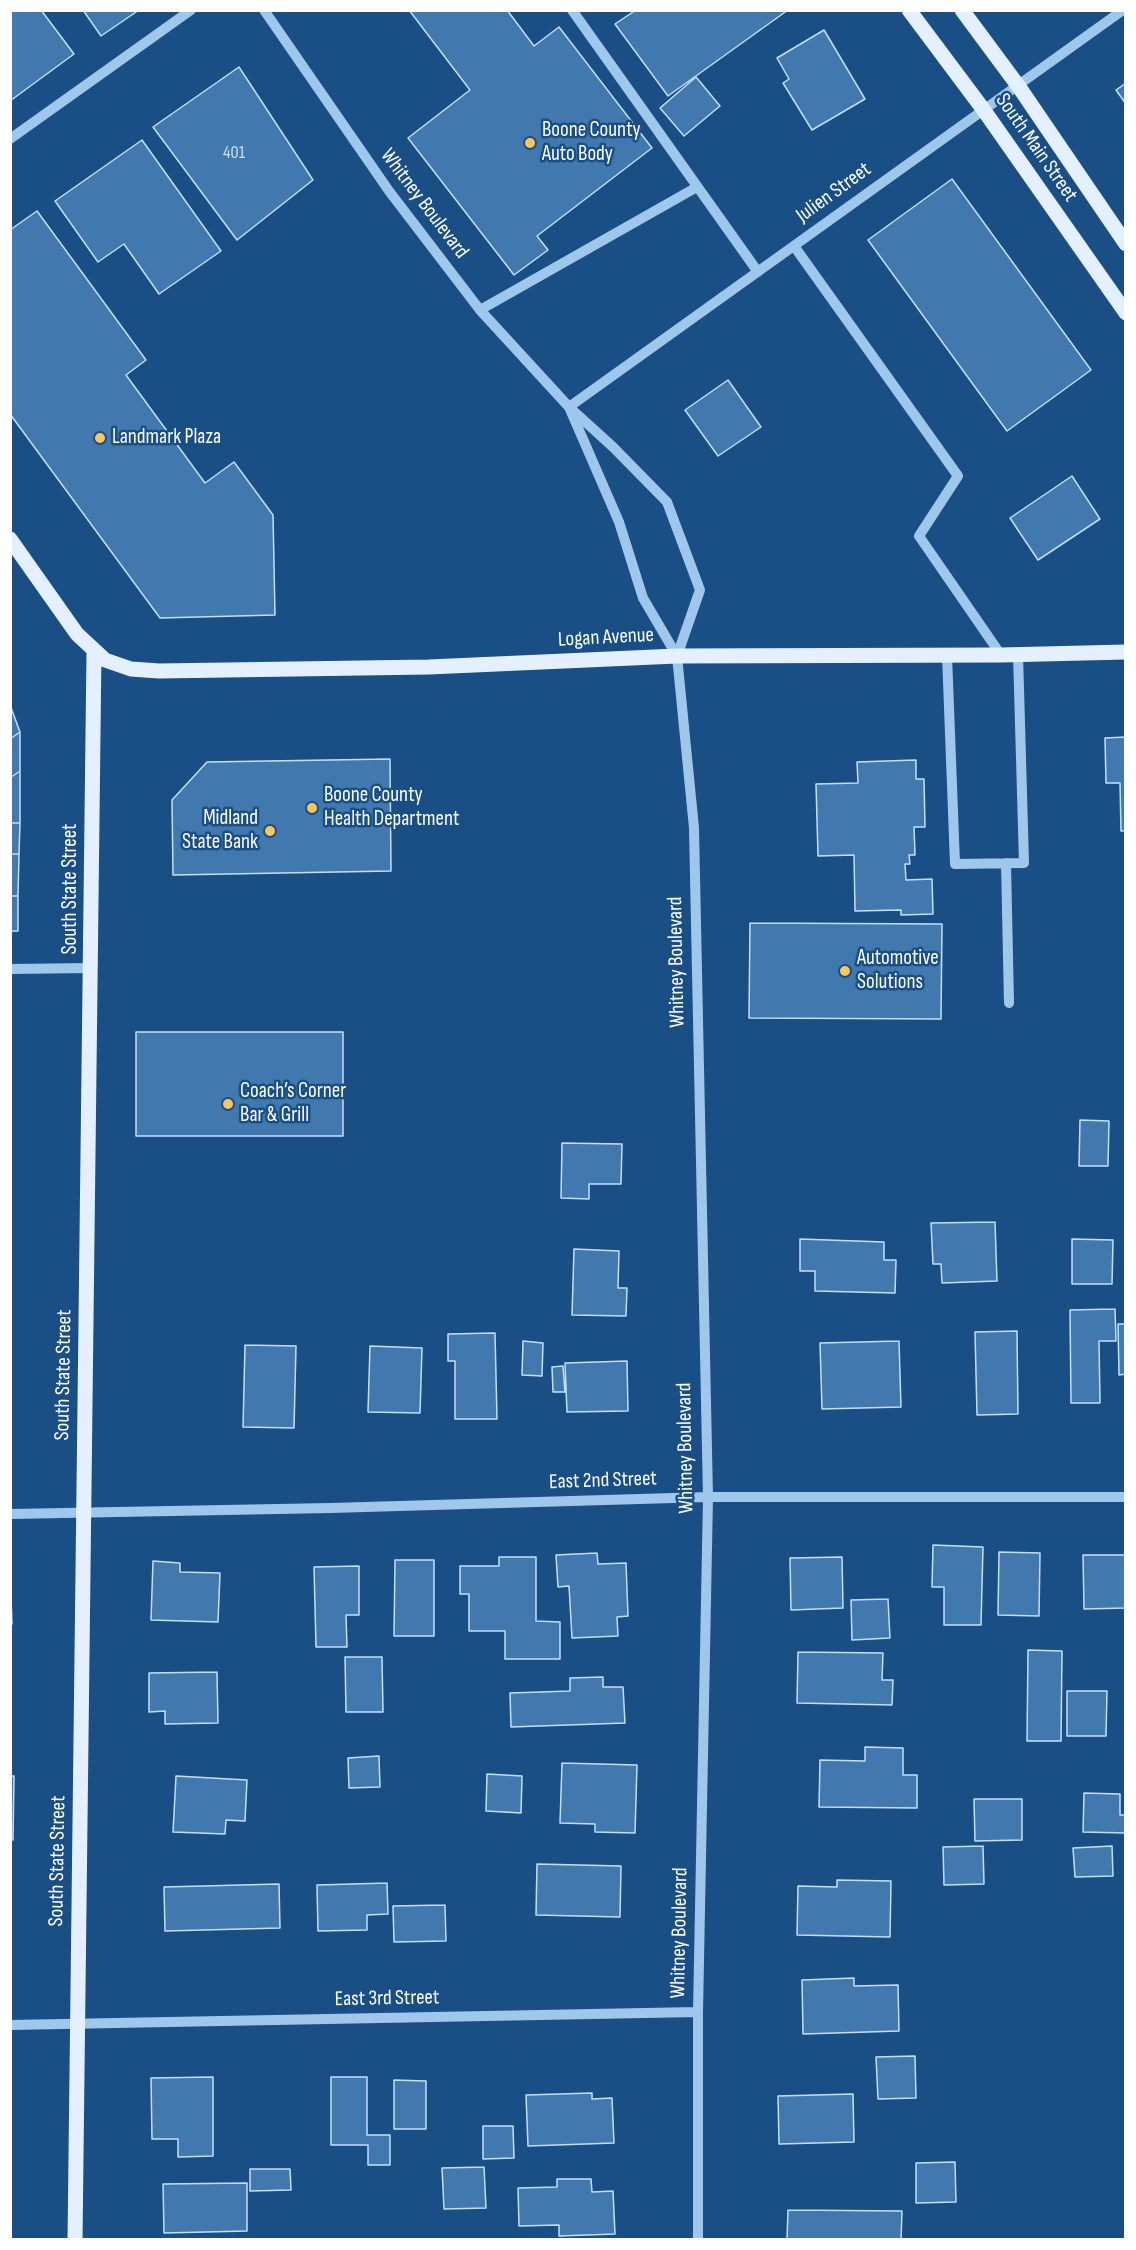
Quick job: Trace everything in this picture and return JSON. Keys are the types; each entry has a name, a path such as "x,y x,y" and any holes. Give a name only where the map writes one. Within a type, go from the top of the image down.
{"main road":[{"name":"South Main Street","path":"909,10 983,109 1125,313"},
{"name":"South Main Street","path":"962,10 1019,87 1125,244"},
{"path":"10,539 77,634 94,651"},
{"name":"Logan Avenue","path":"94,651 105,660 131,669 159,671 429,667 676,656 1001,655 1125,652"},
{"name":"South State Street","path":"75,2240 94,651"}],"street":[{"path":"10,139 190,10"},
{"name":"Whitney Boulevard","path":"264,10 389,191 480,310 569,407 613,447 667,502 700,590 676,656"},
{"path":"572,10 758,272"},
{"name":"Julien Street","path":"569,407 983,109 1019,87 1123,10"},
{"path":"480,310 696,187"},
{"path":"794,246 958,476 919,536 1001,655"},
{"name":"Whitney Boulevard","path":"569,407 619,522 643,598 676,656 694,828 702,1308 708,1497 698,2012 699,2240"},
{"path":"947,655 955,864 1024,863 1018,654"},
{"path":"1006,863 1009,1003"},
{"path":"10,969 91,968"},
{"name":"East 2nd Street","path":"10,1514 708,1497 1125,1497"},
{"name":"East 3rd Street","path":"10,2025 698,2012"}],"building":[{"path":"10,10 41,10 74,54 10,101"},
{"path":"83,10 139,10 101,36"},
{"name":"Boone County Auto Body","path":"409,10 507,10 534,46 559,27 652,148 537,236 548,250 514,275 408,138 470,90"},
{"path":"636,10 788,10 668,96 615,24"},
{"path":"824,30 865,99 812,130 783,83 789,79 777,58"},
{"path":"239,67 313,180 237,240 153,127"},
{"path":"696,77 720,106 684,136 660,108"},
{"path":"1126,83 1126,104 1116,90"},
{"path":"142,140 221,251 159,294 124,244 98,262 55,201"},
{"path":"952,179 1091,370 1007,431 868,240"},
{"name":"Landmark Plaza","path":"37,211 146,360 126,375 205,483 234,462 273,515 275,615 160,618 10,414 10,230"},
{"path":"728,380 761,427 718,456 685,410"},
{"path":"1072,476 1100,519 1038,560 1010,518"},
{"path":"10,705 20,732 10,739"},
{"path":"20,732 20,771 10,778 10,739"},
{"path":"1126,737 1126,831 1121,831 1120,783 1106,783 1105,738"},
{"path":"390,759 391,871 173,875 172,800 207,762"},
{"path":"916,760 916,779 924,779 925,827 914,827 915,855 909,855 910,864 905,864 906,880 932,879 933,914 901,915 901,910 855,911 854,855 818,856 816,784 858,783 857,762"},
{"path":"20,771 20,823 10,823 10,778"},
{"path":"10,823 20,823 19,854 10,854"},
{"path":"10,854 19,854 18,896 10,896"},
{"path":"10,896 18,896 18,931 10,931"},
{"name":"Automotive Solutions","path":"750,923 942,924 941,1019 749,1018"},
{"path":"136,1032 343,1032 343,1136 136,1136"},
{"path":"1080,1120 1109,1121 1108,1166 1079,1166"},
{"path":"562,1143 622,1144 621,1184 589,1184 589,1199 561,1198"},
{"path":"995,1222 997,1281 942,1283 941,1264 933,1264 931,1223"},
{"path":"800,1239 884,1242 884,1260 896,1260 895,1293 815,1291 815,1271 800,1271"},
{"path":"1072,1239 1113,1240 1112,1284 1072,1284"},
{"path":"574,1249 619,1251 618,1288 627,1288 626,1316 572,1315"},
{"path":"1115,1309 1116,1341 1099,1341 1100,1403 1071,1403 1070,1310"},
{"path":"1118,1324 1126,1324 1126,1374 1119,1375"},
{"path":"1017,1331 1018,1414 977,1415 975,1332"},
{"path":"495,1333 497,1419 455,1419 455,1361 448,1361 448,1334"},
{"path":"523,1341 543,1343 542,1376 522,1375"},
{"path":"899,1341 901,1407 822,1409 820,1343"},
{"path":"245,1345 296,1346 294,1428 243,1427"},
{"path":"370,1346 422,1348 420,1413 368,1412"},
{"path":"627,1361 628,1411 567,1412 565,1363"},
{"path":"563,1366 565,1392 553,1392 552,1367"},
{"path":"933,1545 983,1547 981,1625 944,1625 944,1587 932,1587"},
{"path":"999,1552 1040,1553 1039,1616 998,1615"},
{"path":"597,1553 598,1564 626,1563 628,1616 617,1617 618,1636 572,1638 569,1586 558,1587 556,1555"},
{"path":"1083,1555 1126,1555 1126,1608 1084,1609"},
{"path":"499,1557 536,1557 536,1621 560,1622 560,1659 505,1659 505,1631 469,1631 469,1594 460,1594 460,1566 499,1566"},
{"path":"842,1557 843,1608 791,1610 790,1558"},
{"path":"395,1560 434,1560 434,1636 394,1636"},
{"path":"153,1561 180,1563 180,1572 220,1573 218,1622 151,1620"},
{"path":"359,1566 359,1615 346,1615 347,1647 316,1647 314,1567"},
{"path":"10,1573 12,1624 10,1624"},
{"path":"888,1599 890,1638 852,1640 851,1600"},
{"path":"1028,1650 1062,1651 1061,1741 1027,1741"},
{"path":"798,1652 883,1653 882,1680 893,1680 892,1705 797,1703"},
{"path":"345,1657 382,1657 383,1712 346,1712"},
{"path":"217,1672 218,1723 165,1724 165,1711 149,1712 149,1673"},
{"path":"603,1677 603,1687 623,1687 625,1723 511,1727 510,1693 570,1691 570,1678"},
{"path":"1067,1691 1107,1691 1106,1736 1067,1736"},
{"path":"865,1747 903,1748 903,1775 917,1775 917,1808 819,1807 820,1760 865,1761"},
{"path":"379,1756 380,1787 349,1788 348,1758"},
{"path":"562,1763 637,1765 635,1833 595,1832 595,1824 560,1823"},
{"path":"487,1774 522,1776 521,1813 486,1811"},
{"path":"10,1776 14,1776 13,1840 10,1840"},
{"path":"176,1776 247,1780 245,1821 226,1820 225,1834 173,1832"},
{"path":"1084,1793 1120,1794 1120,1815 1126,1815 1126,1833 1083,1832"},
{"path":"974,1799 1022,1799 1022,1840 975,1841"},
{"path":"983,1846 984,1884 944,1885 943,1847"},
{"path":"1112,1846 1113,1876 1075,1877 1073,1848"},
{"path":"537,1864 621,1866 620,1917 536,1915"},
{"path":"837,1880 891,1881 890,1937 797,1935 798,1886 837,1887"},
{"path":"387,1883 388,1914 367,1915 367,1930 318,1931 317,1885"},
{"path":"279,1884 280,1928 165,1931 164,1887"},
{"path":"445,1905 446,1941 394,1942 393,1906"},
{"path":"854,1978 854,1986 898,1985 899,2031 803,2034 802,1980"},
{"path":"915,2056 916,2098 878,2099 876,2057"},
{"path":"213,2077 213,2156 178,2157 178,2139 152,2139 151,2078"},
{"path":"331,2077 367,2077 367,2135 390,2135 390,2165 368,2165 368,2145 331,2145"},
{"path":"394,2080 426,2081 426,2129 394,2129"},
{"path":"592,2093 592,2099 612,2098 614,2143 528,2146 526,2095"},
{"path":"853,2094 854,2142 779,2144 778,2096"},
{"path":"483,2126 513,2126 514,2158 483,2159"},
{"path":"955,2162 956,2202 916,2203 916,2163"},
{"path":"484,2167 486,2208 444,2209 442,2168"},
{"path":"250,2169 290,2169 291,2190 250,2191"},
{"path":"557,2179 591,2179 592,2192 613,2191 615,2234 559,2236 559,2225 519,2226 518,2188 557,2187"},
{"path":"247,2183 247,2231 164,2233 163,2184"},
{"path":"788,2210 902,2211 901,2240 787,2240"}],"place":[{"name":"Boone County Auto Body","path":"530,143"},
{"name":"Landmark Plaza","path":"100,438"},
{"name":"Boone County Health Department","path":"312,808"},
{"name":"Midland State Bank","path":"270,831"},
{"name":"Automotive Solutions","path":"845,971"},
{"name":"Coach’s Corner Bar & Grill","path":"228,1104"}]}
